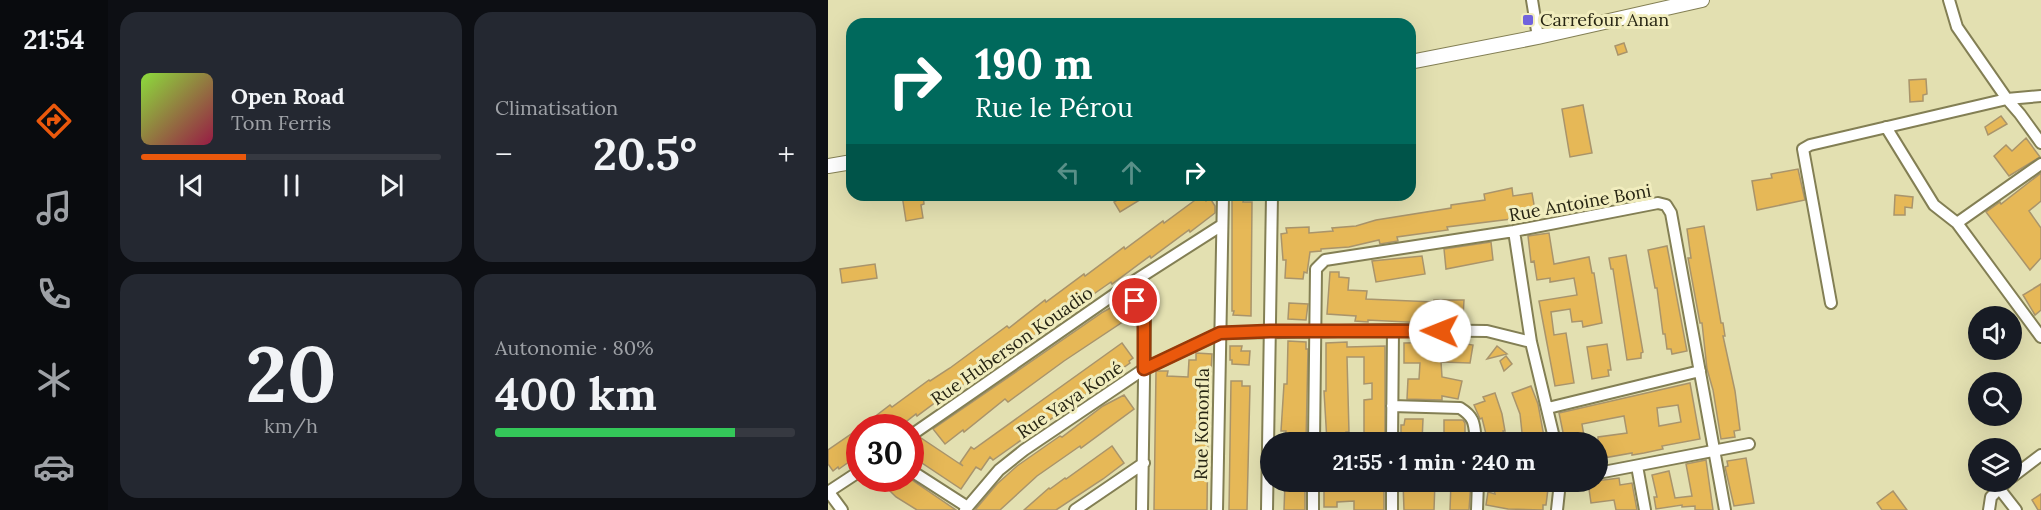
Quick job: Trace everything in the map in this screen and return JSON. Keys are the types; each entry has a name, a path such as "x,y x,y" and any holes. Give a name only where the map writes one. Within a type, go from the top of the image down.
{"street":[{"path":"1532,0 1538,37"},
{"path":"1416,61 1538,37 1701,0"},
{"path":"1949,0 1957,27 2041,143"},
{"path":"1831,303 1803,149 1810,145 2007,99 2041,96"},
{"path":"1886,127 1934,205 1957,223 2041,337"},
{"path":"828,166 846,163"},
{"path":"1957,223 2041,164"},
{"name":"Rue Kononfla","path":"1218,510 1223,201"},
{"path":"1268,510 1272,201"},
{"name":"Rue Antoine Boni","path":"1314,432 1316,269 1324,260 1514,231 1658,204 1666,205 1671,213 1725,510"},
{"name":"Rue Huberson Kouadio","path":"924,426 1125,287 1222,225"},
{"path":"1514,231 1531,342 1553,432"},
{"path":"1125,287 1144,315 1143,510"},
{"path":"1392,432 1393,330"},
{"name":"Rue Yaya Koné","path":"965,508 999,470 1144,369 1220,333 1487,331 1531,342"},
{"path":"1548,408 1700,371"},
{"path":"1392,406 1460,408 1474,419 1475,432"},
{"path":"1608,471 1749,444"},
{"path":"2022,469 2041,455"},
{"path":"1075,510 1144,463"},
{"path":"1637,466 1645,510"},
{"path":"842,510 828,491 846,480"},
{"path":"924,480 965,508"},
{"path":"1313,492 1313,510"},
{"path":"1392,492 1392,510"},
{"path":"1477,510 1478,492"},
{"path":"1557,510 1559,492"},
{"path":"1989,510 1991,497 1995,492"},
{"path":"2006,492 2016,510"}],"building":[{"path":"1624,43 1627,52 1618,55 1615,46"},
{"path":"1926,79 1927,94 1923,95 1923,101 1910,102 1909,80"},
{"path":"1583,105 1592,153 1570,157 1562,109"},
{"path":"2001,116 2007,124 1988,135 1985,127"},
{"path":"2026,138 2040,157 2009,176 1994,156 2006,145 2012,151"},
{"path":"1798,169 1805,200 1757,210 1752,181 1772,178 1771,174"},
{"path":"2041,173 2041,201 2029,211 2041,228 2041,258 2030,270 1986,212 2000,202 2001,204"},
{"path":"1512,188 1513,196 1532,193 1536,216 1447,227 1448,230 1397,237 1398,241 1380,244 1379,240 1349,247 1321,249 1321,251 1310,252 1307,273 1304,272 1303,279 1285,278 1286,260 1283,260 1281,234 1287,233 1286,228 1309,227 1309,233 1333,231 1332,228 1356,226 1376,220 1485,200 1484,194"},
{"path":"1895,195 1913,197 1912,208 1905,207 1905,215 1894,215"},
{"path":"903,201 924,201 924,204 921,205 923,218 906,221"},
{"path":"1116,201 1138,201 1120,212 1114,202"},
{"path":"1194,201 1212,201 1215,206 1215,213 1190,232 1189,230 1112,284 1111,282 920,414 878,414 950,368 1007,326 1009,328 1045,300 1046,302 1084,274 1085,276 1163,221 1164,223"},
{"path":"1232,201 1252,202 1251,316 1233,315 1234,311 1232,311"},
{"path":"1704,226 1735,391 1740,430 1734,431 1735,437 1721,439 1707,369 1702,323 1700,323 1688,258 1691,258 1687,229"},
{"path":"1549,233 1554,264 1589,257 1592,273 1594,273 1602,323 1583,327 1582,321 1572,322 1570,309 1551,312 1554,335 1566,333 1574,383 1555,386 1539,301 1577,295 1574,278 1550,282 1550,278 1537,280 1534,261 1531,262 1528,236"},
{"path":"1491,242 1493,260 1446,269 1444,249"},
{"path":"1667,246 1687,351 1672,354 1671,349 1667,349 1665,334 1663,334 1657,288 1655,288 1648,250"},
{"path":"1626,255 1643,352 1641,358 1627,360 1613,269 1611,269 1609,258"},
{"path":"1422,256 1425,274 1376,282 1372,261"},
{"path":"875,264 877,278 842,283 840,269"},
{"path":"1330,272 1339,272 1339,277 1349,278 1348,290 1367,291 1366,299 1434,302 1434,300 1464,300 1463,317 1459,317 1458,321 1425,320 1425,323 1368,320 1368,322 1355,321 1356,316 1327,314"},
{"path":"2041,284 2041,310 2035,315 2023,295"},
{"path":"1123,301 1133,315 1008,402 1005,399 964,432 963,430 945,444 933,429 1103,312"},
{"path":"1289,303 1308,304 1306,320 1288,319"},
{"path":"1288,341 1306,342 1306,349 1308,349 1306,432 1281,431 1284,384 1287,384"},
{"path":"1347,342 1347,347 1385,346 1385,432 1364,432 1364,400 1372,399 1372,383 1364,384 1364,357 1347,357 1349,432 1326,432 1324,391 1326,391 1326,343"},
{"path":"1454,342 1473,345 1470,363 1441,362 1442,377 1462,381 1458,399 1442,396 1442,400 1407,399 1408,379 1419,379 1420,363 1404,363 1404,343"},
{"path":"1122,343 1133,358 1129,361 1130,363 993,460 990,457 981,470 976,467 961,489 924,464 924,440 963,466 960,463 971,447 974,449"},
{"path":"1607,344 1611,370 1608,370 1609,376 1592,379 1587,347"},
{"path":"1230,346 1242,346 1241,351 1250,351 1249,365 1232,364"},
{"path":"1497,346 1507,354 1487,359"},
{"path":"1196,353 1212,354 1207,510 1154,510 1156,371 1168,371 1167,376 1188,377 1189,360 1196,360"},
{"path":"1506,356 1512,364 1504,371 1500,361"},
{"path":"1231,381 1242,381 1242,386 1250,386 1247,510 1229,510"},
{"path":"1690,383 1700,439 1662,446 1663,449 1644,453 1608,457 1608,436 1627,433 1624,416 1582,424 1583,432 1563,432 1559,413","holes":["1678,405 1681,422 1659,426 1657,408"]},
{"path":"1531,386 1538,404 1543,432 1522,432 1520,414 1512,393"},
{"path":"1495,393 1505,431 1486,432 1482,418 1480,419 1474,405 1485,401 1483,397"},
{"path":"1124,395 1134,409 1081,448 1080,446 1037,476 1000,510 975,510 997,484 1017,466 1060,436 1062,437 1103,406"},
{"path":"1405,419 1423,419 1422,432 1401,432 1401,425 1404,425"},
{"path":"1444,420 1463,420 1465,423 1465,432 1444,432"},
{"path":"846,438 846,464 833,471 828,464 828,450"},
{"path":"1112,446 1124,463 1103,479 1056,510 1024,510 1049,488 1066,479"},
{"path":"1746,458 1754,503 1734,506 1725,467 1728,466 1727,461"},
{"path":"1706,460 1713,510 1695,510 1695,506 1682,507 1682,505 1656,509 1654,497 1657,497 1652,475 1669,471 1675,498 1692,496 1686,464"},
{"path":"1619,478 1620,485 1632,483 1637,510 1616,510 1614,500 1591,503 1589,492 1608,492 1608,479"},
{"path":"924,488 956,510 917,510 891,492 924,492"},
{"path":"1893,491 1907,510 1882,510 1877,503"},
{"path":"1285,492 1305,492 1305,510 1284,510"},
{"path":"1324,492 1384,492 1384,510 1354,510 1354,501 1337,502 1337,507 1324,507"},
{"path":"1403,492 1435,492 1434,510 1404,510"},
{"path":"1451,492 1470,492 1469,510 1450,510"},
{"path":"1488,492 1495,494 1494,492 1548,492 1543,510 1508,509 1486,505"},
{"path":"2041,494 2041,510 2038,510 2032,500"}],"place":[{"name":"Carrefour Anan","path":"1528,20"}],"route":[{"path":"1135,301 1144,315 1144,369 1220,333 1440,331"}]}
